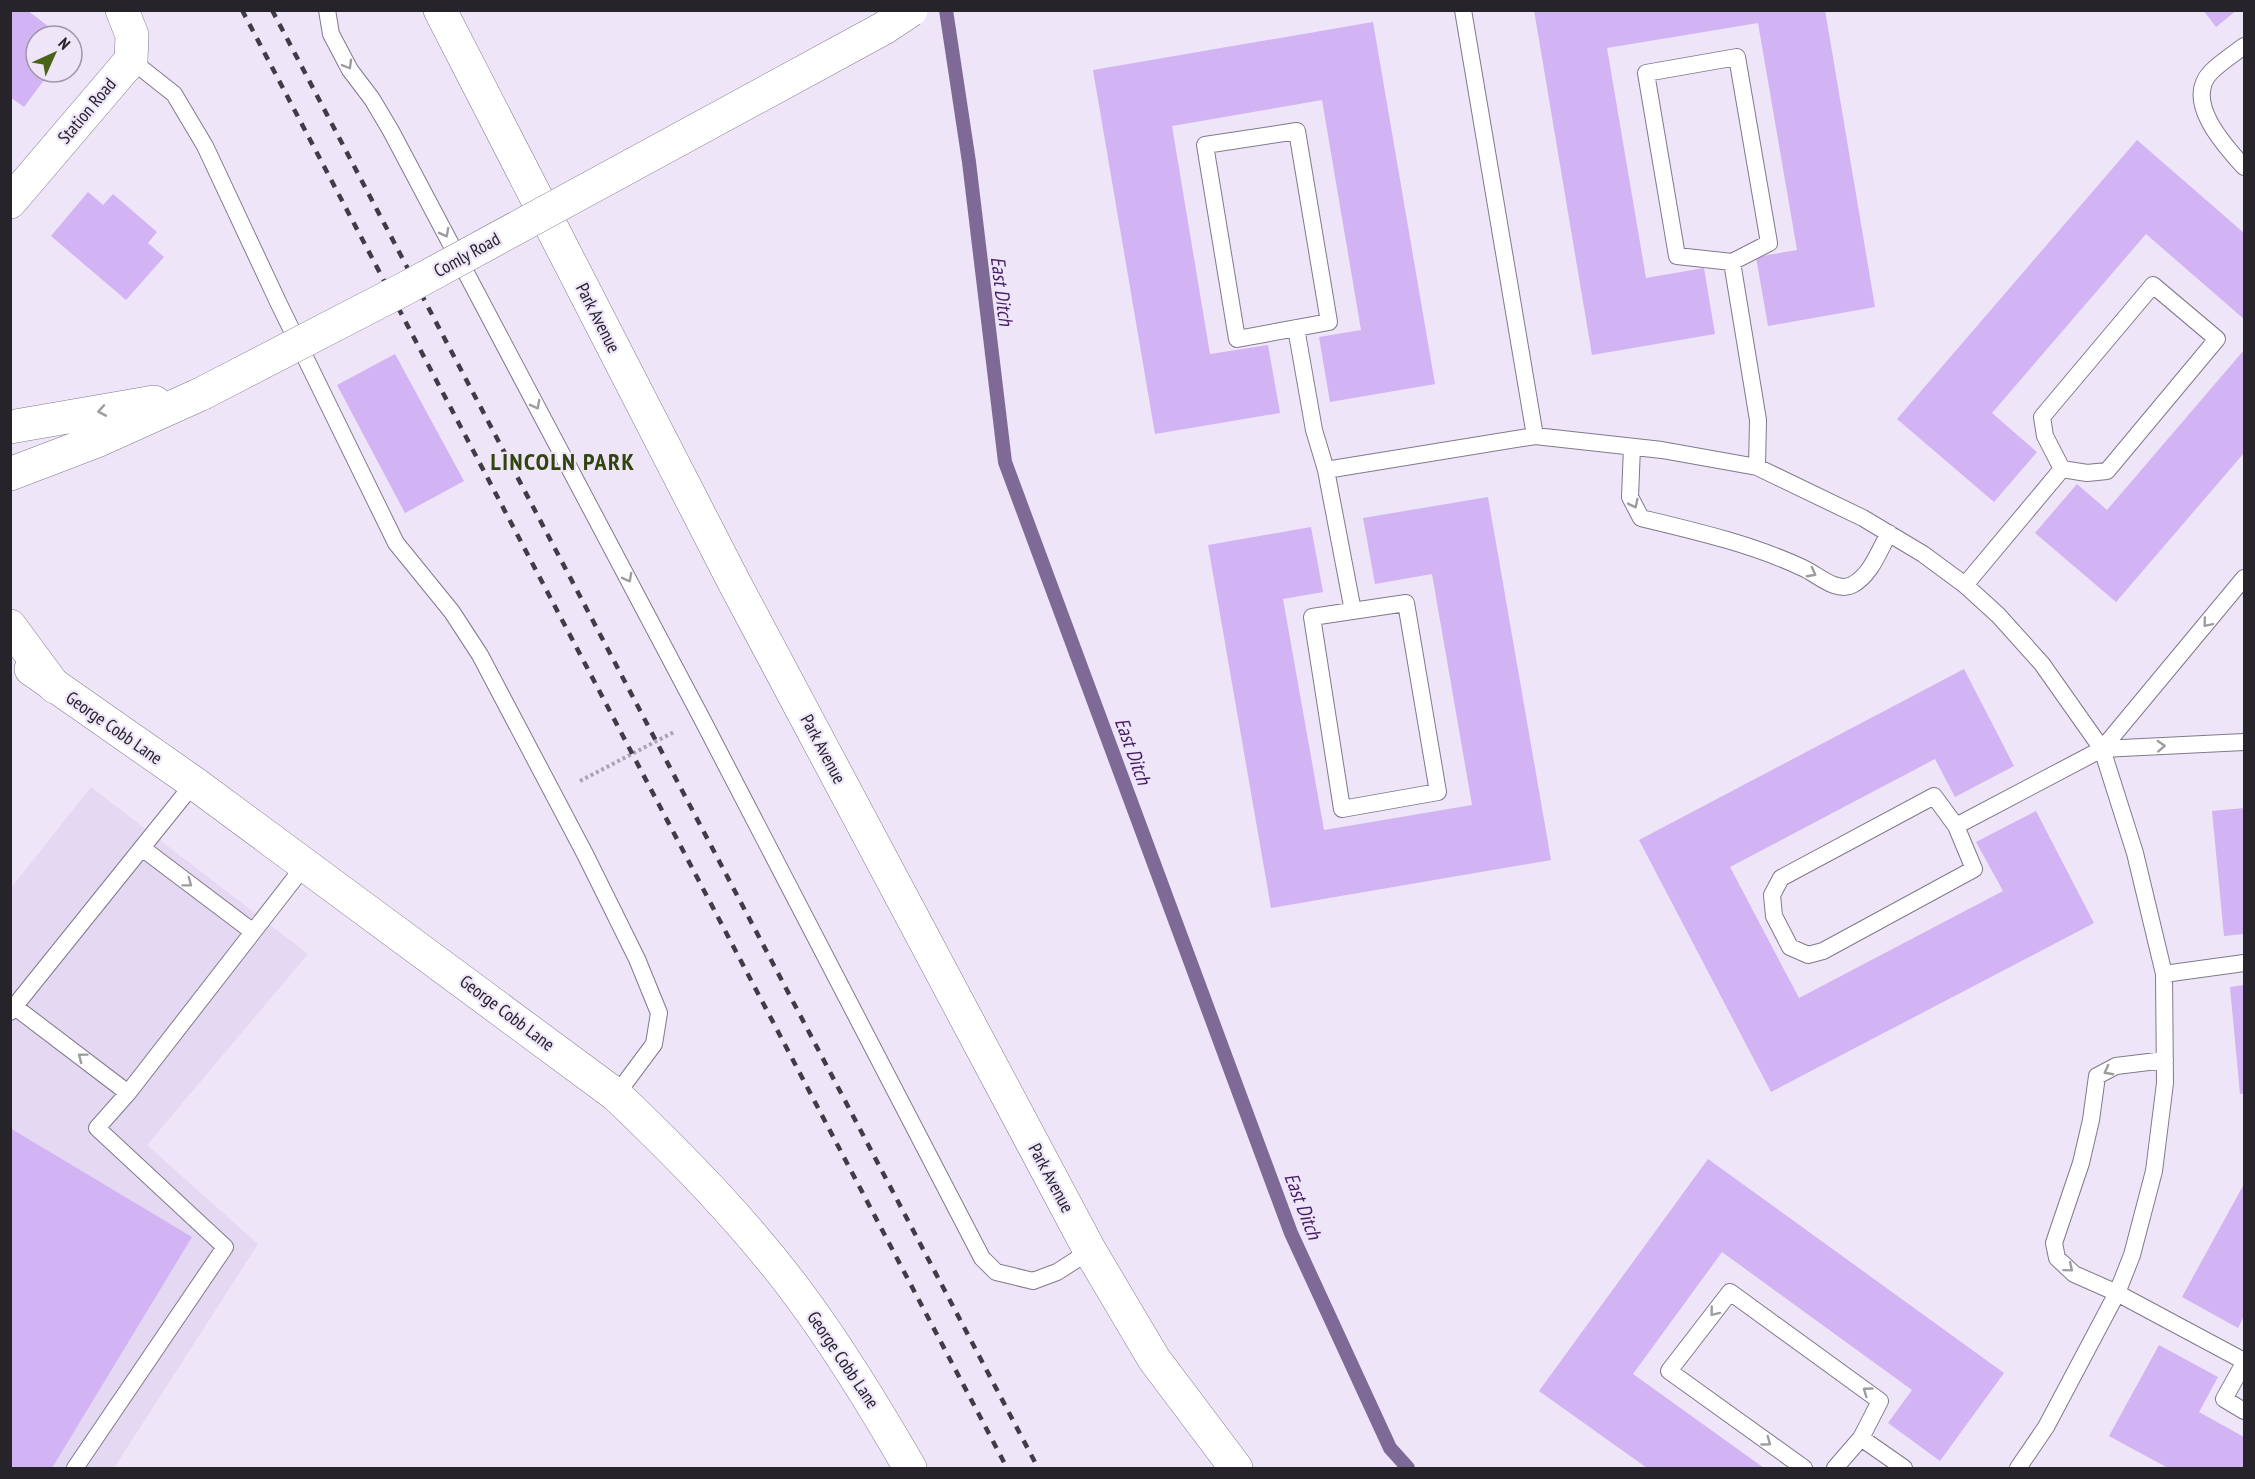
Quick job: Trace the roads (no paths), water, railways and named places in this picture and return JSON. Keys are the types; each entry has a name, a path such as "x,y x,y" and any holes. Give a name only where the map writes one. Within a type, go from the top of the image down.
{"street":[{"path":"122,10 132,35 131,60"},
{"name":"Park Avenue","path":"440,10 735,584 1090,1251 1154,1359 1236,1468"},
{"name":"Comly Road","path":"19,471 99,440 201,394 427,277 884,28 911,10"},
{"name":"Station Road","path":"13,196 131,60"},
{"path":"10,427 201,394"},
{"path":"10,501 19,471"},
{"path":"10,626 55,687"},
{"name":"George Cobb Lane","path":"10,654 194,783 616,1095 664,1141 744,1227 800,1296 866,1392 910,1468"}],"lane":[{"path":"327,10 332,34 346,61 391,131 701,717 982,1258 996,1272 1033,1281 1057,1272 1090,1251"},
{"path":"1463,10 1535,436"},
{"path":"2244,46 2210,73 2204,84 2203,104 2208,121 2220,140 2244,167"},
{"path":"1737,57 1769,243 1732,262 1677,256 1646,73 1737,57"},
{"path":"131,60 174,94 205,146 279,304 396,543 452,612 480,654 638,959 659,1013 654,1044 616,1095"},
{"path":"1297,131 1329,322 1296,328 1237,339 1205,145 1297,131"},
{"path":"1732,262 1758,420 1757,468"},
{"path":"2153,285 2217,339 2107,471 2087,473 2062,469 2045,436 2042,417 2153,285"},
{"path":"1296,328 1314,430 1326,470 1353,610"},
{"path":"1326,470 1535,436 1673,452 1757,468 1863,518 1923,554 1965,585 1998,615 2042,664 2102,749 2135,853 2164,974 2165,1083 2154,1171 2132,1255 2117,1293 2046,1427 2018,1468"},
{"path":"1632,447 1630,497 1641,518 1749,547 1802,567 1838,586 1851,585 1869,571 1889,533"},
{"path":"1965,585 2062,469"},
{"path":"1956,826 2102,749 2244,578"},
{"path":"1406,603 1438,792 1342,809 1312,618 1353,610 1406,603"},
{"path":"2102,749 2244,741"},
{"path":"128,1093 13,1009 194,783"},
{"path":"1934,796 1956,826 1974,869 1823,951 1808,955 1790,947 1774,916 1772,896 1781,878 1934,796"},
{"path":"142,848 252,931"},
{"path":"75,1468 225,1247 97,1128 128,1093 304,865"},
{"path":"2164,974 2244,963"},
{"path":"2165,1060 2116,1066 2097,1076 2091,1119 2081,1162 2054,1243 2057,1258 2074,1274 2117,1293 2244,1362 2224,1400 2244,1411"},
{"path":"1804,1468 1669,1371 1730,1292 1880,1401 1861,1438 1835,1468"},
{"path":"1861,1438 1904,1468"}],"waterway":[{"name":"East Ditch","path":"946,10 969,162 1005,462 1291,1233 1390,1448 1408,1468"}],"railway":[{"path":"242,10 1007,1468"},
{"path":"272,10 1038,1468"}],"district":[{"name":"LINCOLN PARK","path":"563,462"}]}
